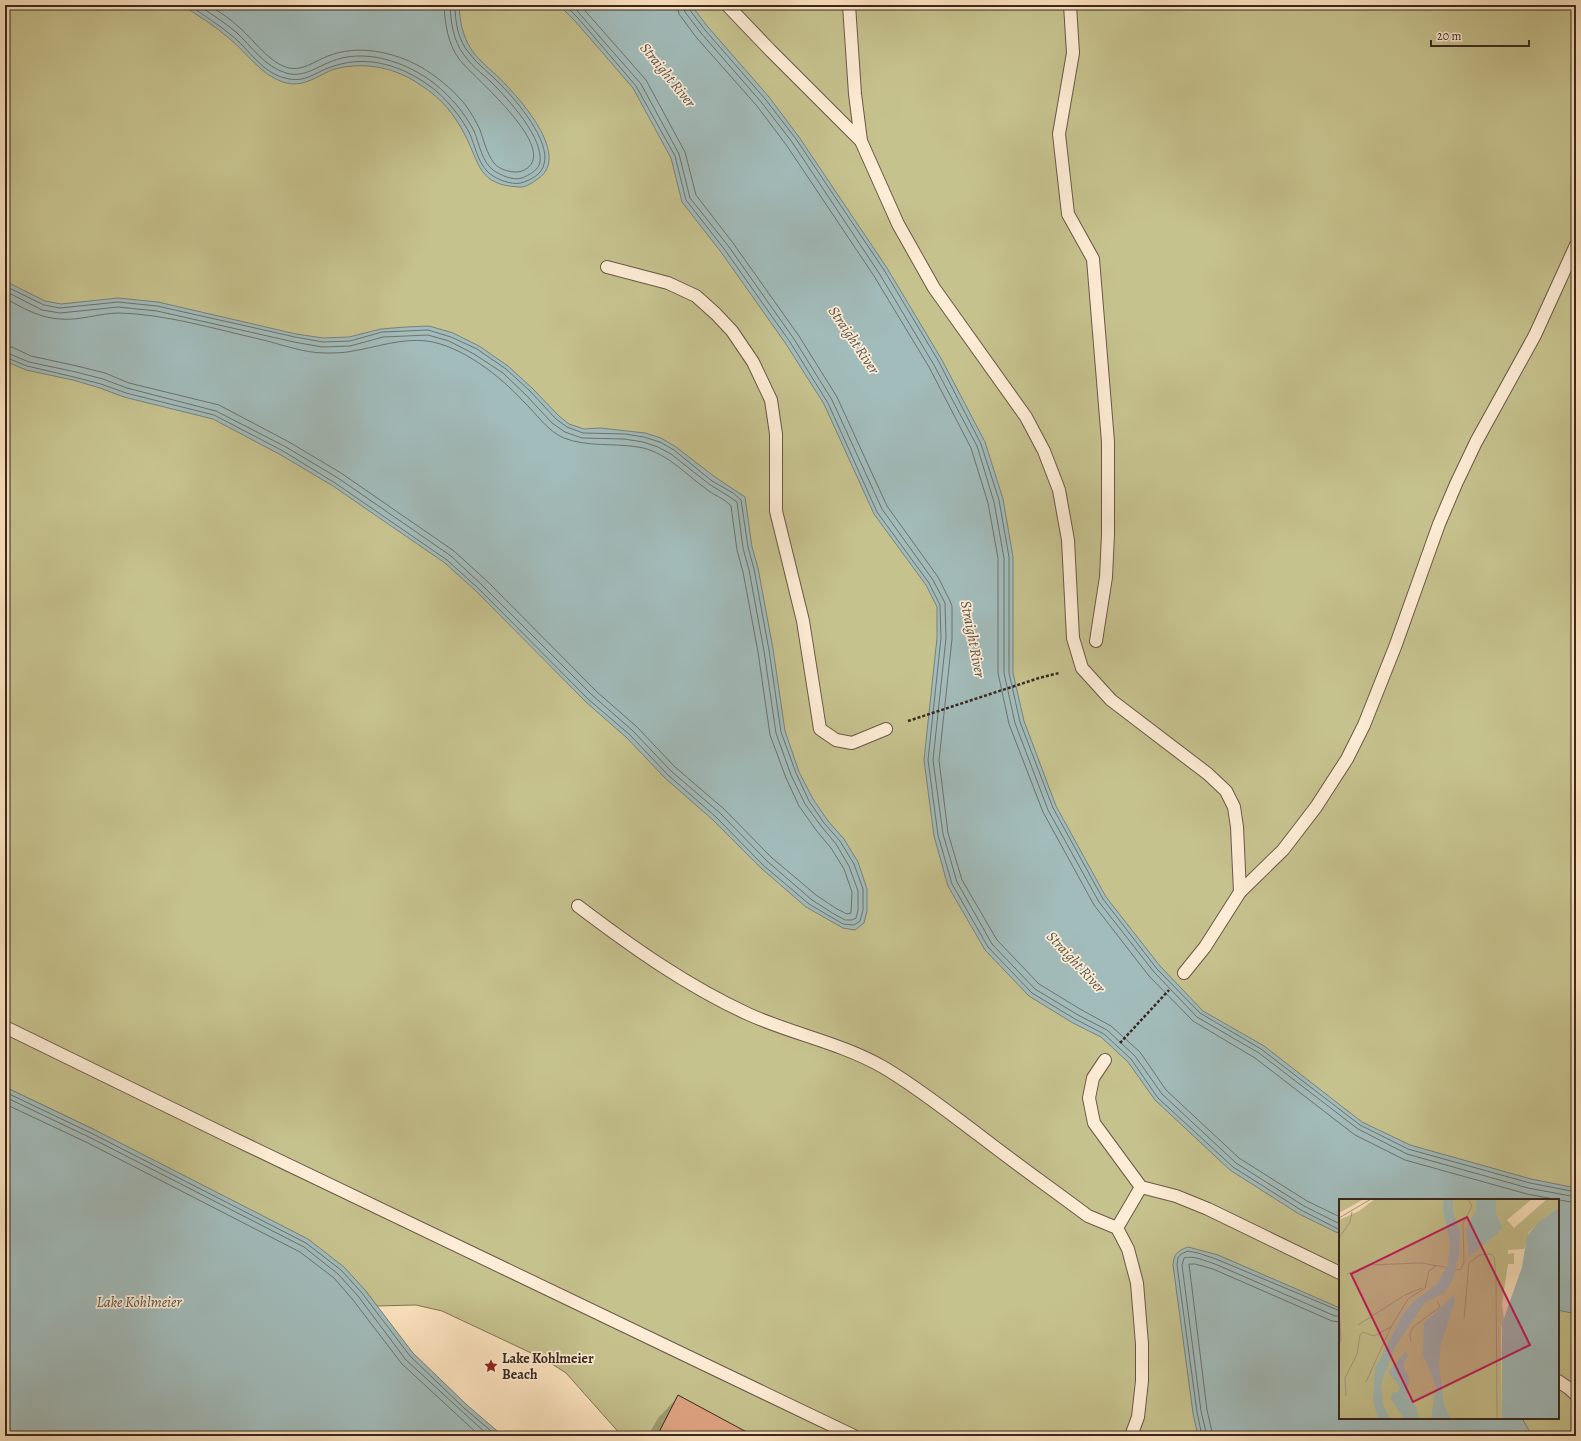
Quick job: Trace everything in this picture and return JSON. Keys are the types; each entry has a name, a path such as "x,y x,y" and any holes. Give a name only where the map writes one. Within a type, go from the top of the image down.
{"lane":[{"path":"727,5 861,141"},
{"path":"849,5 855,94 861,141 898,224 934,288 1026,417 1044,451 1059,490 1068,540 1073,638 1082,668 1111,700 1208,774 1226,790 1234,807 1237,827 1240,892"},
{"path":"1070,5 1073,53 1059,134 1068,214 1093,259 1108,442 1108,534 1106,577 1096,641"},
{"path":"1184,973 1205,947 1240,892 1283,850 1316,807 1347,759 1364,725 1456,484 1476,442 1535,335 1576,245"},
{"path":"607,267 668,283 696,296 732,331 753,362 771,400 776,434 776,511 803,621 820,729 836,740 852,743 886,729"},
{"path":"578,906 629,944 708,994 749,1014 851,1052 882,1067 917,1089 1088,1216 1117,1228 1128,1249 1136,1283 1142,1344 1142,1381 1138,1417 1130,1436"},
{"path":"5,1027 854,1436"},
{"path":"1105,1060 1093,1078 1089,1098 1094,1123 1142,1187 1176,1196 1208,1209 1339,1273"},
{"path":"1117,1228 1142,1187"},
{"path":"1559,1382 1570,1389 1576,1396"}],"path":[{"path":"886,729 1039,678"},
{"path":"1105,1060 1184,973"}],"shaded area":[{"path":"5,5 1576,5 1576,1436 622,1436 566,1373 546,1360 442,1311 416,1305 377,1306 365,1290 95,1130 5,1087"}],"water":[{"path":"181,5 459,5 462,28 471,49 479,59 503,81 533,117 541,130 547,144 549,157 547,168 539,178 524,187 495,182 482,171 470,145 452,114 435,96 412,80 381,68 358,66 335,69 304,83 291,84 283,82 275,79 261,69 224,34"},
{"name":"Straight River","path":"559,5 691,5 708,27 769,97 799,137 887,268 942,360 985,442 1003,499 1013,557 1013,673 1024,721 1056,806 1106,897 1160,966 1203,1011 1264,1046 1362,1122 1410,1145 1531,1179 1576,1188 1576,1314 1559,1310 1559,1199 1339,1199 1339,1234 1299,1214 1230,1170 1155,1100 1128,1062 1101,1037 1073,1023 1029,996 985,950 948,886 934,836 924,760 937,638 937,607 926,585 874,514 824,404 786,344 721,252 682,202 671,158 633,88 575,21"},
{"path":"5,281 45,301 61,304 118,298 158,302 296,334 323,338 349,337 381,329 429,326 453,333 479,346 508,366 569,424 584,429 600,428 645,433 661,438 676,447 715,477 745,497 752,547 758,568 773,649 785,731 799,772 813,799 828,821 844,839 858,862 867,889 867,911 864,923 855,930 843,928 806,907 761,868 713,820 665,778 627,738 586,702 477,592 445,563 333,486 281,455 213,419 124,397 73,380 26,370 5,361"},
{"name":"Lake Kohlmeier","path":"5,1087 95,1130 308,1239 344,1267 365,1290 413,1353 467,1405 503,1436 5,1436"},
{"path":"1188,1247 1218,1255 1339,1308 1339,1419 1523,1419 1532,1436 1198,1436 1193,1413 1173,1265 1174,1258 1181,1250"}],"building":[{"path":"678,1395 754,1436 657,1436"}],"place":[{"name":"Lake Kohlmeier Beach","path":"491,1366"}]}
